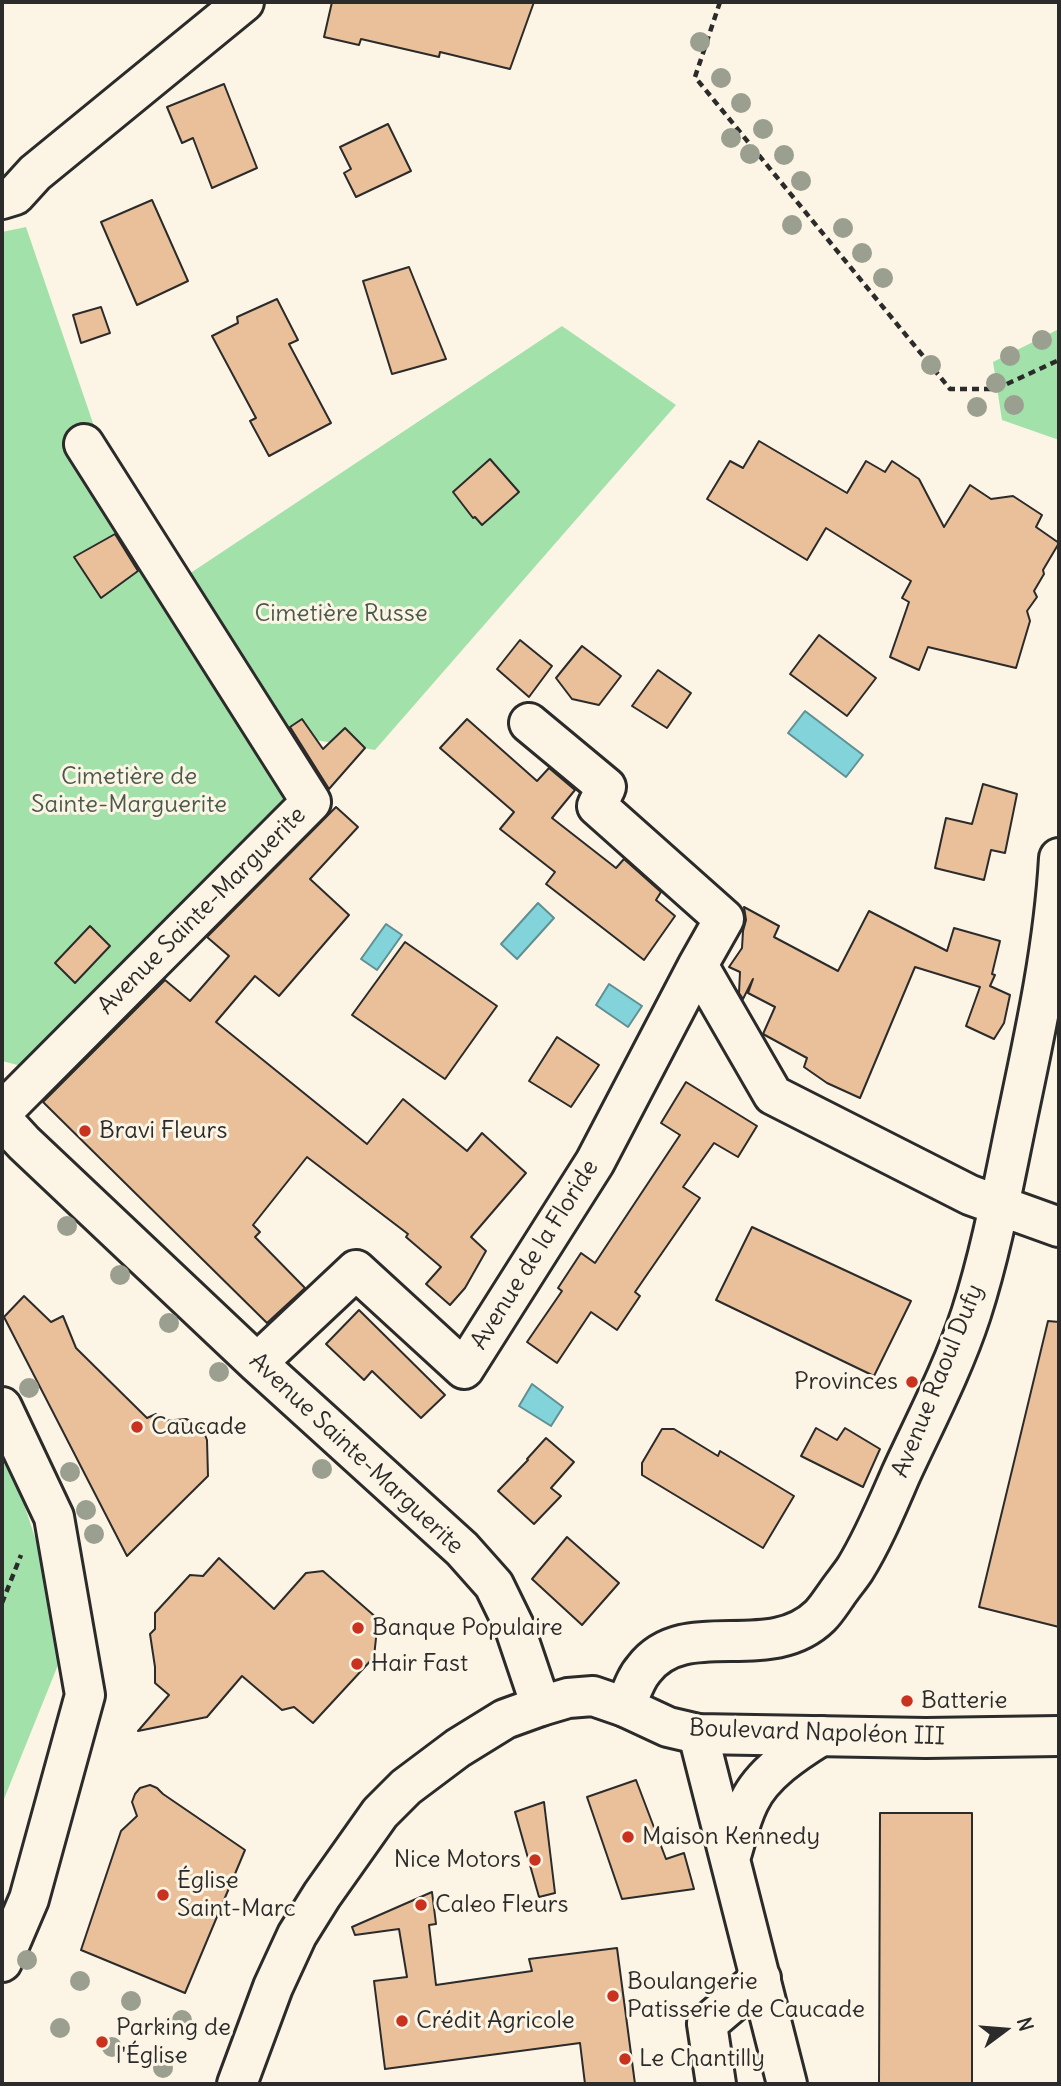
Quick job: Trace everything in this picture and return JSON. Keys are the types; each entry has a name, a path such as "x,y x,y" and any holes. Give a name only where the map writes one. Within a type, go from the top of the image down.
{"street":[{"path":"2,199 15,195 35,173 244,2"},
{"name":"Avenue Sainte-Marguerite","path":"2,1112 311,802 83,444"},
{"name":"Avenue de la Floride","path":"257,1363 356,1270 464,1369 595,1162 724,919 597,806 606,786 529,723"},
{"name":"Avenue Raoul Dufy","path":"625,1707 644,1668 663,1651 679,1643 748,1642 774,1638 800,1629 819,1616 855,1570 883,1514 970,1315 999,1207 1040,1007 1052,939 1059,858"},
{"path":"698,965 773,1095 970,1195 1059,1227"},
{"name":"Avenue Sainte-Marguerite","path":"2,1119 24,1143 257,1363 461,1549 494,1585 514,1626 541,1706"},
{"path":"2,1407 54,1517 85,1695 29,1899 2,1962"},
{"name":"Boulevard Napoléon III","path":"237,2084 273,1987 297,1935 350,1853 380,1813 406,1787 458,1748 505,1719 568,1698 593,1696 668,1727 698,1734 1059,1736"},
{"path":"698,1734 787,2084"},
{"path":"730,1859 749,1800 779,1765 821,1736"},
{"path":"716,2084 707,2024 761,1978"}],"path":[{"path":"720,2 695,77 950,389 996,388 1059,360"},
{"path":"2,1603 22,1552 21,1545"}],"green space":[{"name":"Cimetière de Sainte-Marguerite","path":"26,227 95,429 66,437 99,500 291,808 37,1070 2,1061 2,232"},
{"name":"Cimetière Russe","path":"562,326 676,405 375,750 280,734 180,580"},
{"path":"1059,329 1059,440 1002,420 993,362"},
{"path":"2,1456 21,1495 48,1577 58,1665 2,1804"}],"water":[{"path":"805,711 863,755 846,777 788,733"},
{"path":"538,903 554,918 517,959 501,944"},
{"path":"386,924 402,935 377,970 361,959"},
{"path":"609,984 642,1006 628,1027 596,1005"},
{"path":"532,1384 563,1407 551,1426 519,1406"}],"building":[{"path":"332,2 534,2 510,69 440,52 439,57 361,39 359,45 324,37"},
{"path":"224,84 257,168 212,188 193,138 182,143 167,107"},
{"path":"388,124 411,171 356,197 344,173 351,169 340,147"},
{"path":"152,200 188,281 137,305 101,222"},
{"path":"409,267 446,359 392,374 363,281"},
{"path":"277,299 298,340 289,344 331,423 269,456 250,421 256,418 212,336 238,323 237,317"},
{"path":"101,307 110,333 81,343 73,315"},
{"path":"759,441 847,493 866,461 885,472 892,461 919,479 944,527 970,485 991,499 1013,496 1042,515 1036,527 1059,543 1034,591 1037,597 1027,611 1030,621 1016,668 928,647 919,670 890,657 909,602 902,598 911,581 826,528 807,560 707,499 730,461 743,468"},
{"path":"490,459 519,492 482,525 473,518 453,492"},
{"path":"115,534 138,571 101,598 74,557"},
{"path":"819,635 876,678 847,716 790,674"},
{"path":"520,640 552,666 529,697 497,669"},
{"path":"582,646 621,676 599,705 572,699 556,678"},
{"path":"658,670 691,693 667,728 632,706"},
{"path":"302,719 323,749 345,728 365,748 329,789 290,727"},
{"path":"467,719 537,781 549,768 575,790 552,818 616,868 624,859 661,892 656,900 675,916 644,960 546,884 555,872 500,829 514,812 440,748"},
{"path":"983,784 1017,794 1005,853 991,850 984,880 935,868 946,818 972,824"},
{"path":"336,807 358,827 310,879 349,915 279,996 255,976 216,1022 367,1144 403,1099 467,1151 482,1133 526,1173 471,1237 486,1251 465,1288 450,1305 426,1284 441,1267 406,1237 408,1234 307,1157 253,1225 260,1232 255,1237 305,1288 267,1323 43,1102 165,980 190,1001 229,956 207,937"},
{"path":"744,907 779,926 774,937 838,971 869,911 947,951 954,928 1000,941 992,974 995,975 990,986 1010,995 1004,1023 994,1039 966,1026 980,987 915,967 860,1098 827,1083 804,1067 807,1058 763,1034 775,1007 748,993 753,979 743,999 739,993 740,972 729,967 742,948 746,920"},
{"path":"90,926 110,946 75,983 55,963"},
{"path":"405,942 497,1006 445,1079 352,1015"},
{"path":"557,1037 599,1065 571,1107 529,1081"},
{"path":"686,1082 757,1126 738,1157 714,1143 683,1187 700,1198 635,1292 640,1296 617,1330 591,1312 557,1363 527,1342 562,1291 558,1288 581,1253 595,1263 680,1135 661,1123"},
{"path":"752,1227 911,1301 874,1376 716,1300"},
{"name":"Caucade","path":"24,1296 51,1322 63,1316 76,1348 147,1418 156,1414 163,1421 186,1419 203,1430 207,1440 208,1476 127,1556 4,1317"},
{"path":"359,1310 445,1395 421,1418 372,1371 364,1380 326,1344"},
{"path":"1048,1321 1059,1322 1059,1627 979,1607"},
{"path":"816,1428 837,1440 845,1428 880,1449 863,1487 801,1456"},
{"path":"662,1429 674,1429 718,1456 720,1451 794,1496 763,1548 642,1475 642,1463"},
{"path":"546,1438 574,1462 551,1488 561,1496 534,1524 498,1491"},
{"path":"567,1537 619,1583 582,1625 532,1579"},
{"path":"219,1558 274,1609 306,1573 323,1571 378,1619 374,1657 313,1723 294,1707 282,1710 242,1676 207,1717 138,1731 169,1695 155,1683 150,1634 155,1629 155,1613 190,1575 203,1576"},
{"path":"636,1780 666,1859 684,1853 694,1889 622,1899 587,1797"},
{"name":"Église Saint-Marc","path":"150,1785 245,1850 185,1993 81,1950 121,1831 137,1816 132,1802 135,1794 140,1788"},
{"path":"544,1802 555,1893 539,1897 515,1812"},
{"path":"880,1813 972,1813 972,2084 879,2084"},
{"path":"432,1892 436,1924 429,1925 436,1985 532,1971 529,1959 617,1948 635,2084 585,2084 580,2043 385,2069 374,1981 407,1977 399,1929 355,1935 352,1927"}],"place":[{"name":"Bravi Fleurs","path":"85,1131"},
{"name":"Provinces","path":"912,1382"},
{"name":"Caucade","path":"137,1427"},
{"name":"Banque Populaire","path":"358,1628"},
{"name":"Hair Fast","path":"357,1664"},
{"name":"Batterie","path":"907,1701"},
{"name":"Maison Kennedy","path":"628,1837"},
{"name":"Nice Motors","path":"535,1860"},
{"name":"Église Saint-Marc","path":"163,1895"},
{"name":"Caleo Fleurs","path":"421,1905"},
{"name":"Boulangerie Patisserie de Caucade","path":"613,1996"},
{"name":"Crédit Agricole","path":"402,2021"},
{"name":"Parking de l'Église","path":"102,2042"},
{"name":"Le Chantilly","path":"625,2059"}]}
